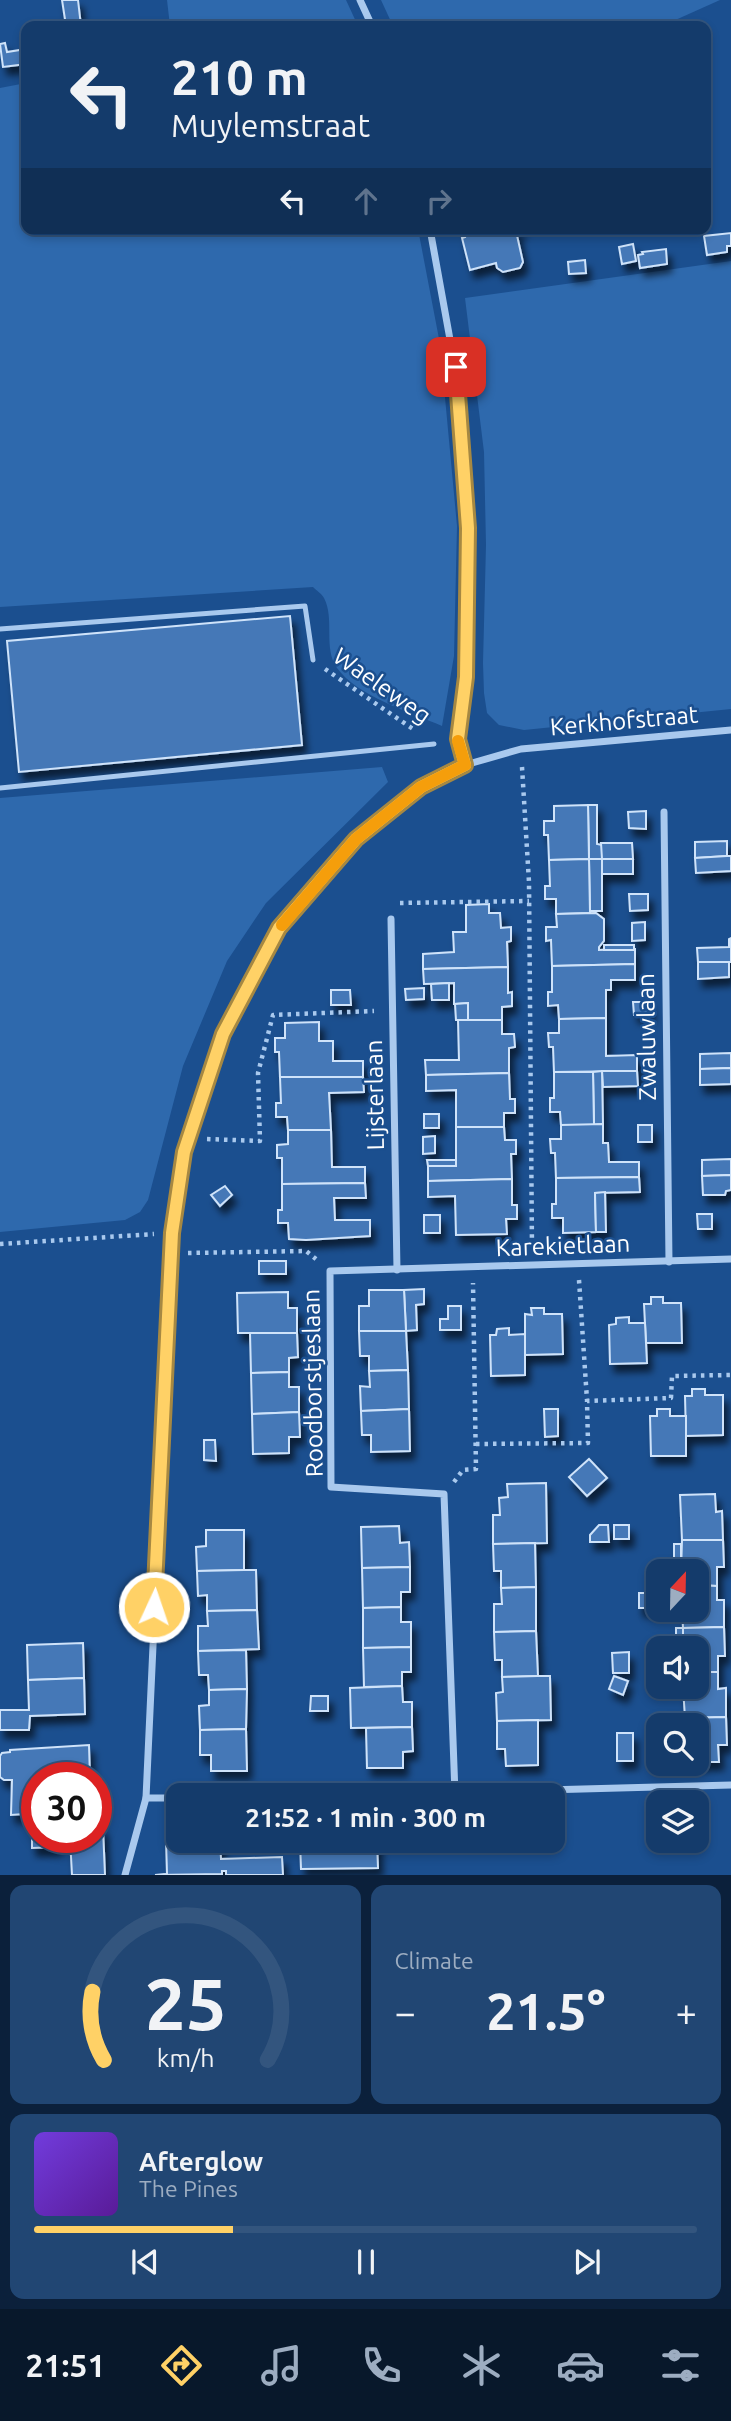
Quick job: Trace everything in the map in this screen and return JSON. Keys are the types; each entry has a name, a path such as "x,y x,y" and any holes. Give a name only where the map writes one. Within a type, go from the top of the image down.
{"street":[{"path":"360,0 370,21"},
{"path":"431,235 456,367 468,528 466,677 458,739 465,765"},
{"name":"Kerkhofstraat","path":"125,1875 146,1798 170,1253 184,1152 223,1034 279,928 356,839 421,787 465,765 521,749 731,730"},
{"name":"Zwaluwlaan","path":"664,812 669,1262"},
{"name":"Lijsterlaan","path":"391,919 397,1270"},
{"name":"Karekietlaan","path":"397,1270 731,1259"},
{"name":"Roodborstjeslaan","path":"397,1270 330,1271 331,1487 444,1494"},
{"path":"444,1494 455,1783"},
{"path":"565,1790 731,1785"},
{"path":"146,1798 166,1798"}],"lane":[{"path":"0,629 304,606 313,660"},
{"path":"0,788 434,744"}],"path":[{"name":"Waeleweg","path":"313,660 434,744"},
{"path":"521,749 529,901 532,1266"},
{"path":"391,919 390,904 529,901"},
{"path":"189,1138 260,1140 258,1073 273,1014 393,1010"},
{"path":"0,1244 172,1233"},
{"path":"170,1253 306,1251 330,1271"},
{"path":"476,1444 588,1444 578,1265"},
{"path":"444,1494 463,1469 476,1469 472,1268"},
{"path":"587,1401 671,1398 672,1376 731,1375"}],"shaded area":[{"path":"167,0 346,0 356,21 169,21"},
{"path":"381,0 720,0 673,21 391,21"},
{"path":"21,84 21,235 419,235 440,344 457,526 454,656 442,726 371,695 346,678 333,660 327,606 323,597 313,587 0,607 0,88"},
{"path":"731,261 731,709 524,730 499,725 487,713 484,693 484,452 465,298"},
{"path":"382,767 388,782 266,903 227,961 183,1066 148,1200 140,1212 125,1220 0,1232 0,798"}],"building":[{"path":"62,0 78,0 80,21 65,21"},
{"path":"5,43 7,52 21,50 21,65 3,67 0,44"},
{"path":"731,233 731,246 727,246 727,252 707,255 704,236"},
{"path":"517,235 523,262 520,268 503,272 497,268 496,263 470,270 462,238"},
{"path":"633,244 636,261 622,264 619,247"},
{"path":"666,249 667,264 640,268 638,255 643,254 642,252"},
{"path":"585,260 586,273 569,274 568,262"},
{"path":"290,616 302,745 19,772 7,641"},
{"path":"588,805 597,805 597,844 602,845 602,859 589,859"},
{"path":"588,805 589,859 549,860 548,835 544,835 544,821 554,821 554,806"},
{"path":"646,811 646,829 629,828 628,812"},
{"path":"727,841 727,856 695,858 695,842"},
{"path":"601,843 632,843 633,859 602,859"},
{"path":"731,856 731,871 696,873 695,858"},
{"path":"589,859 602,859 602,911 590,911"},
{"path":"589,859 590,913 556,914 556,899 545,899 545,886 550,886 549,860"},
{"path":"602,859 633,859 633,874 602,874"},
{"path":"629,894 648,894 648,910 630,911"},
{"path":"489,904 489,913 500,913 501,928 511,927 511,941 507,942 508,967 423,969 423,954 454,952 453,932 466,932 466,905"},
{"path":"596,913 604,919 604,941 599,950 635,949 635,964 552,966 551,940 546,941 546,927 557,927 556,914"},
{"path":"645,922 645,940 632,941 632,923"},
{"path":"731,938 731,962 698,962 697,948 729,947"},
{"path":"604,945 634,945 634,950 604,950"},
{"path":"698,962 729,962 729,977 698,979"},
{"path":"635,964 635,980 611,980 611,990 606,990 606,1018 559,1019 558,1005 548,1006 548,992 552,992 552,966"},
{"path":"508,967 508,993 512,992 512,1006 502,1007 502,1020 468,1020 468,1003 454,1004 454,983 424,984 423,969"},
{"path":"449,983 449,1000 432,1000 431,984"},
{"path":"424,988 424,999 406,1000 405,989"},
{"path":"331,990 350,990 351,1005 331,1005"},
{"path":"633,1002 649,1002 650,1014 634,1015"},
{"path":"468,1003 468,1020 456,1020 455,1004"},
{"path":"606,1018 606,1056 637,1055 637,1071 554,1072 553,1047 549,1047 548,1033 559,1033 559,1019"},
{"path":"458,1020 502,1020 502,1034 514,1034 515,1047 509,1048 509,1073 426,1075 425,1060 459,1060"},
{"path":"319,1022 319,1041 333,1041 333,1061 363,1061 363,1077 280,1077 279,1052 275,1052 275,1038 285,1038 285,1023"},
{"path":"731,1053 731,1068 700,1069 700,1054"},
{"path":"731,1068 731,1084 700,1085 700,1069"},
{"path":"602,1071 637,1071 638,1086 603,1087"},
{"path":"602,1071 603,1124 594,1125 593,1072"},
{"path":"554,1072 593,1072 594,1125 561,1125 560,1112 550,1112 550,1098 554,1098"},
{"path":"509,1073 510,1099 515,1099 515,1113 504,1113 504,1127 456,1127 456,1090 426,1091 426,1075"},
{"path":"280,1077 363,1077 364,1092 329,1093 331,1130 288,1130 287,1117 276,1117 276,1103 281,1103"},
{"path":"424,1114 439,1114 439,1128 424,1128"},
{"path":"603,1124 603,1143 608,1143 609,1162 639,1162 639,1177 556,1178 555,1153 551,1153 550,1139 561,1139 561,1125"},
{"path":"638,1125 652,1125 652,1142 638,1142"},
{"path":"456,1127 504,1127 505,1140 516,1140 516,1154 511,1154 512,1179 428,1181 428,1166 456,1166"},
{"path":"288,1130 331,1130 332,1167 365,1167 365,1183 282,1184 282,1158 277,1158 277,1145 288,1144"},
{"path":"435,1136 435,1153 423,1154 423,1137"},
{"path":"731,1159 731,1175 702,1176 702,1160"},
{"path":"427,1160 456,1160 456,1166 428,1166"},
{"path":"731,1175 731,1190 726,1191 725,1195 703,1195 702,1176"},
{"path":"639,1177 640,1192 595,1193 596,1232 563,1233 563,1218 552,1218 552,1204 556,1204 556,1178"},
{"path":"512,1179 512,1205 517,1205 517,1219 506,1219 507,1234 456,1235 455,1196 428,1197 428,1181"},
{"path":"365,1183 366,1198 334,1198 335,1220 370,1220 370,1236 289,1239 288,1223 278,1223 278,1210 282,1210 282,1184"},
{"path":"225,1186 232,1195 220,1206 211,1195"},
{"path":"605,1192 606,1232 596,1232 595,1193"},
{"path":"697,1214 712,1214 712,1229 698,1229"},
{"path":"424,1215 440,1215 440,1233 424,1233"},
{"path":"259,1261 286,1261 286,1274 259,1274"},
{"path":"424,1289 424,1304 416,1305 417,1330 406,1331 404,1290"},
{"path":"369,1290 404,1290 406,1331 359,1331 359,1306 369,1306"},
{"path":"288,1292 288,1308 297,1308 297,1333 238,1333 237,1293"},
{"path":"651,1297 663,1297 663,1303 681,1303 682,1343 646,1343 644,1304 651,1304"},
{"path":"448,1306 461,1306 461,1330 440,1330 440,1319 448,1319"},
{"path":"531,1308 544,1308 544,1314 562,1314 563,1354 525,1355 525,1314 532,1315"},
{"path":"629,1317 629,1323 645,1323 647,1363 610,1364 609,1325 616,1324 616,1318"},
{"path":"509,1328 509,1335 525,1334 525,1375 491,1376 490,1335 496,1335 497,1329"},
{"path":"359,1331 406,1331 408,1370 369,1371 369,1356 360,1356"},
{"path":"250,1333 297,1333 298,1357 289,1358 289,1372 251,1373"},
{"path":"408,1370 409,1409 361,1411 360,1386 370,1387 369,1371"},
{"path":"289,1372 289,1387 299,1387 299,1412 252,1414 251,1373"},
{"path":"692,1389 705,1389 705,1395 723,1395 723,1435 686,1436 685,1396 692,1396"},
{"path":"409,1409 410,1451 371,1452 371,1435 362,1435 361,1411"},
{"path":"544,1409 558,1409 558,1436 545,1437"},
{"path":"657,1409 670,1409 670,1416 686,1416 686,1456 651,1456 650,1416 657,1416"},
{"path":"299,1412 300,1437 289,1437 289,1453 253,1454 252,1414"},
{"path":"204,1440 215,1440 216,1461 204,1460"},
{"path":"589,1459 607,1478 587,1496 569,1477"},
{"path":"546,1483 547,1543 493,1544 493,1515 500,1515 499,1498 508,1497 507,1484"},
{"path":"715,1494 716,1512 722,1511 723,1540 682,1540 680,1495"},
{"path":"599,1525 608,1525 609,1542 590,1542 590,1535"},
{"path":"614,1525 629,1525 629,1539 614,1539"},
{"path":"399,1526 400,1543 409,1542 410,1567 362,1568 361,1527"},
{"path":"206,1530 244,1530 244,1570 197,1571 196,1547 206,1546"},
{"path":"682,1540 723,1540 724,1567 717,1567 717,1586 709,1586 709,1559 681,1559"},
{"path":"535,1543 536,1587 501,1588 501,1571 494,1571 493,1544"},
{"path":"674,1544 681,1544 681,1559 674,1559"},
{"path":"410,1567 410,1592 401,1592 401,1607 363,1608 362,1568"},
{"path":"256,1570 257,1610 207,1611 207,1595 198,1596 197,1571"},
{"path":"709,1586 717,1586 717,1600 724,1600 724,1627 683,1628 683,1622 709,1622"},
{"path":"536,1587 536,1631 494,1632 494,1604 502,1604 501,1588"},
{"path":"639,1593 646,1593 646,1608 639,1608"},
{"path":"401,1607 401,1622 411,1622 411,1647 363,1648 363,1608"},
{"path":"257,1610 259,1649 198,1651 198,1626 208,1626 207,1611"},
{"path":"724,1627 725,1656 718,1656 718,1672 709,1672 709,1636 683,1636 683,1628"},
{"path":"676,1628 683,1628 683,1636 676,1636"},
{"path":"536,1631 538,1676 502,1677 502,1660 495,1660 494,1632"},
{"path":"83,1643 84,1678 28,1680 27,1645"},
{"path":"411,1647 411,1672 402,1672 402,1686 364,1687 363,1648"},
{"path":"246,1650 247,1689 209,1690 208,1675 199,1675 198,1651"},
{"path":"629,1652 629,1673 613,1673 612,1653"},
{"path":"709,1672 718,1672 718,1689 726,1688 726,1717 709,1717 709,1713 685,1713 684,1699 709,1699"},
{"path":"550,1676 551,1720 497,1721 496,1693 503,1692 502,1677"},
{"path":"614,1676 628,1681 623,1695 609,1689"},
{"path":"84,1678 85,1714 30,1716 29,1730 0,1730 0,1710 29,1710 28,1680"},
{"path":"402,1686 403,1702 412,1702 412,1727 351,1728 350,1688"},
{"path":"247,1689 246,1729 200,1730 199,1706 209,1705 209,1690"},
{"path":"311,1696 328,1696 328,1711 310,1711"},
{"path":"709,1717 726,1717 727,1745 718,1745 719,1762 709,1762"},
{"path":"538,1720 538,1765 506,1766 505,1749 497,1749 497,1721"},
{"path":"412,1727 413,1751 403,1752 403,1768 367,1768 366,1728"},
{"path":"246,1729 247,1771 211,1771 211,1755 200,1755 200,1730"},
{"path":"617,1733 633,1733 633,1761 617,1761"},
{"path":"89,1745 90,1762 21,1762 21,1814 11,1815 12,1780 0,1777 0,1756 10,1750"},
{"path":"71,1853 104,1853 105,1875 72,1875"},
{"path":"166,1853 221,1853 221,1859 282,1857 283,1875 226,1875 226,1871 222,1871 222,1874 155,1875 167,1874"},
{"path":"300,1853 377,1853 378,1868 301,1869"}],"slow traffic":[{"path":"282,925 356,839 421,787 465,765 458,741"}],"route":[{"path":"154,1607 172,1233 184,1152 223,1034 279,928 356,839 421,787 465,765 458,739 466,677 468,528 456,367"}]}
